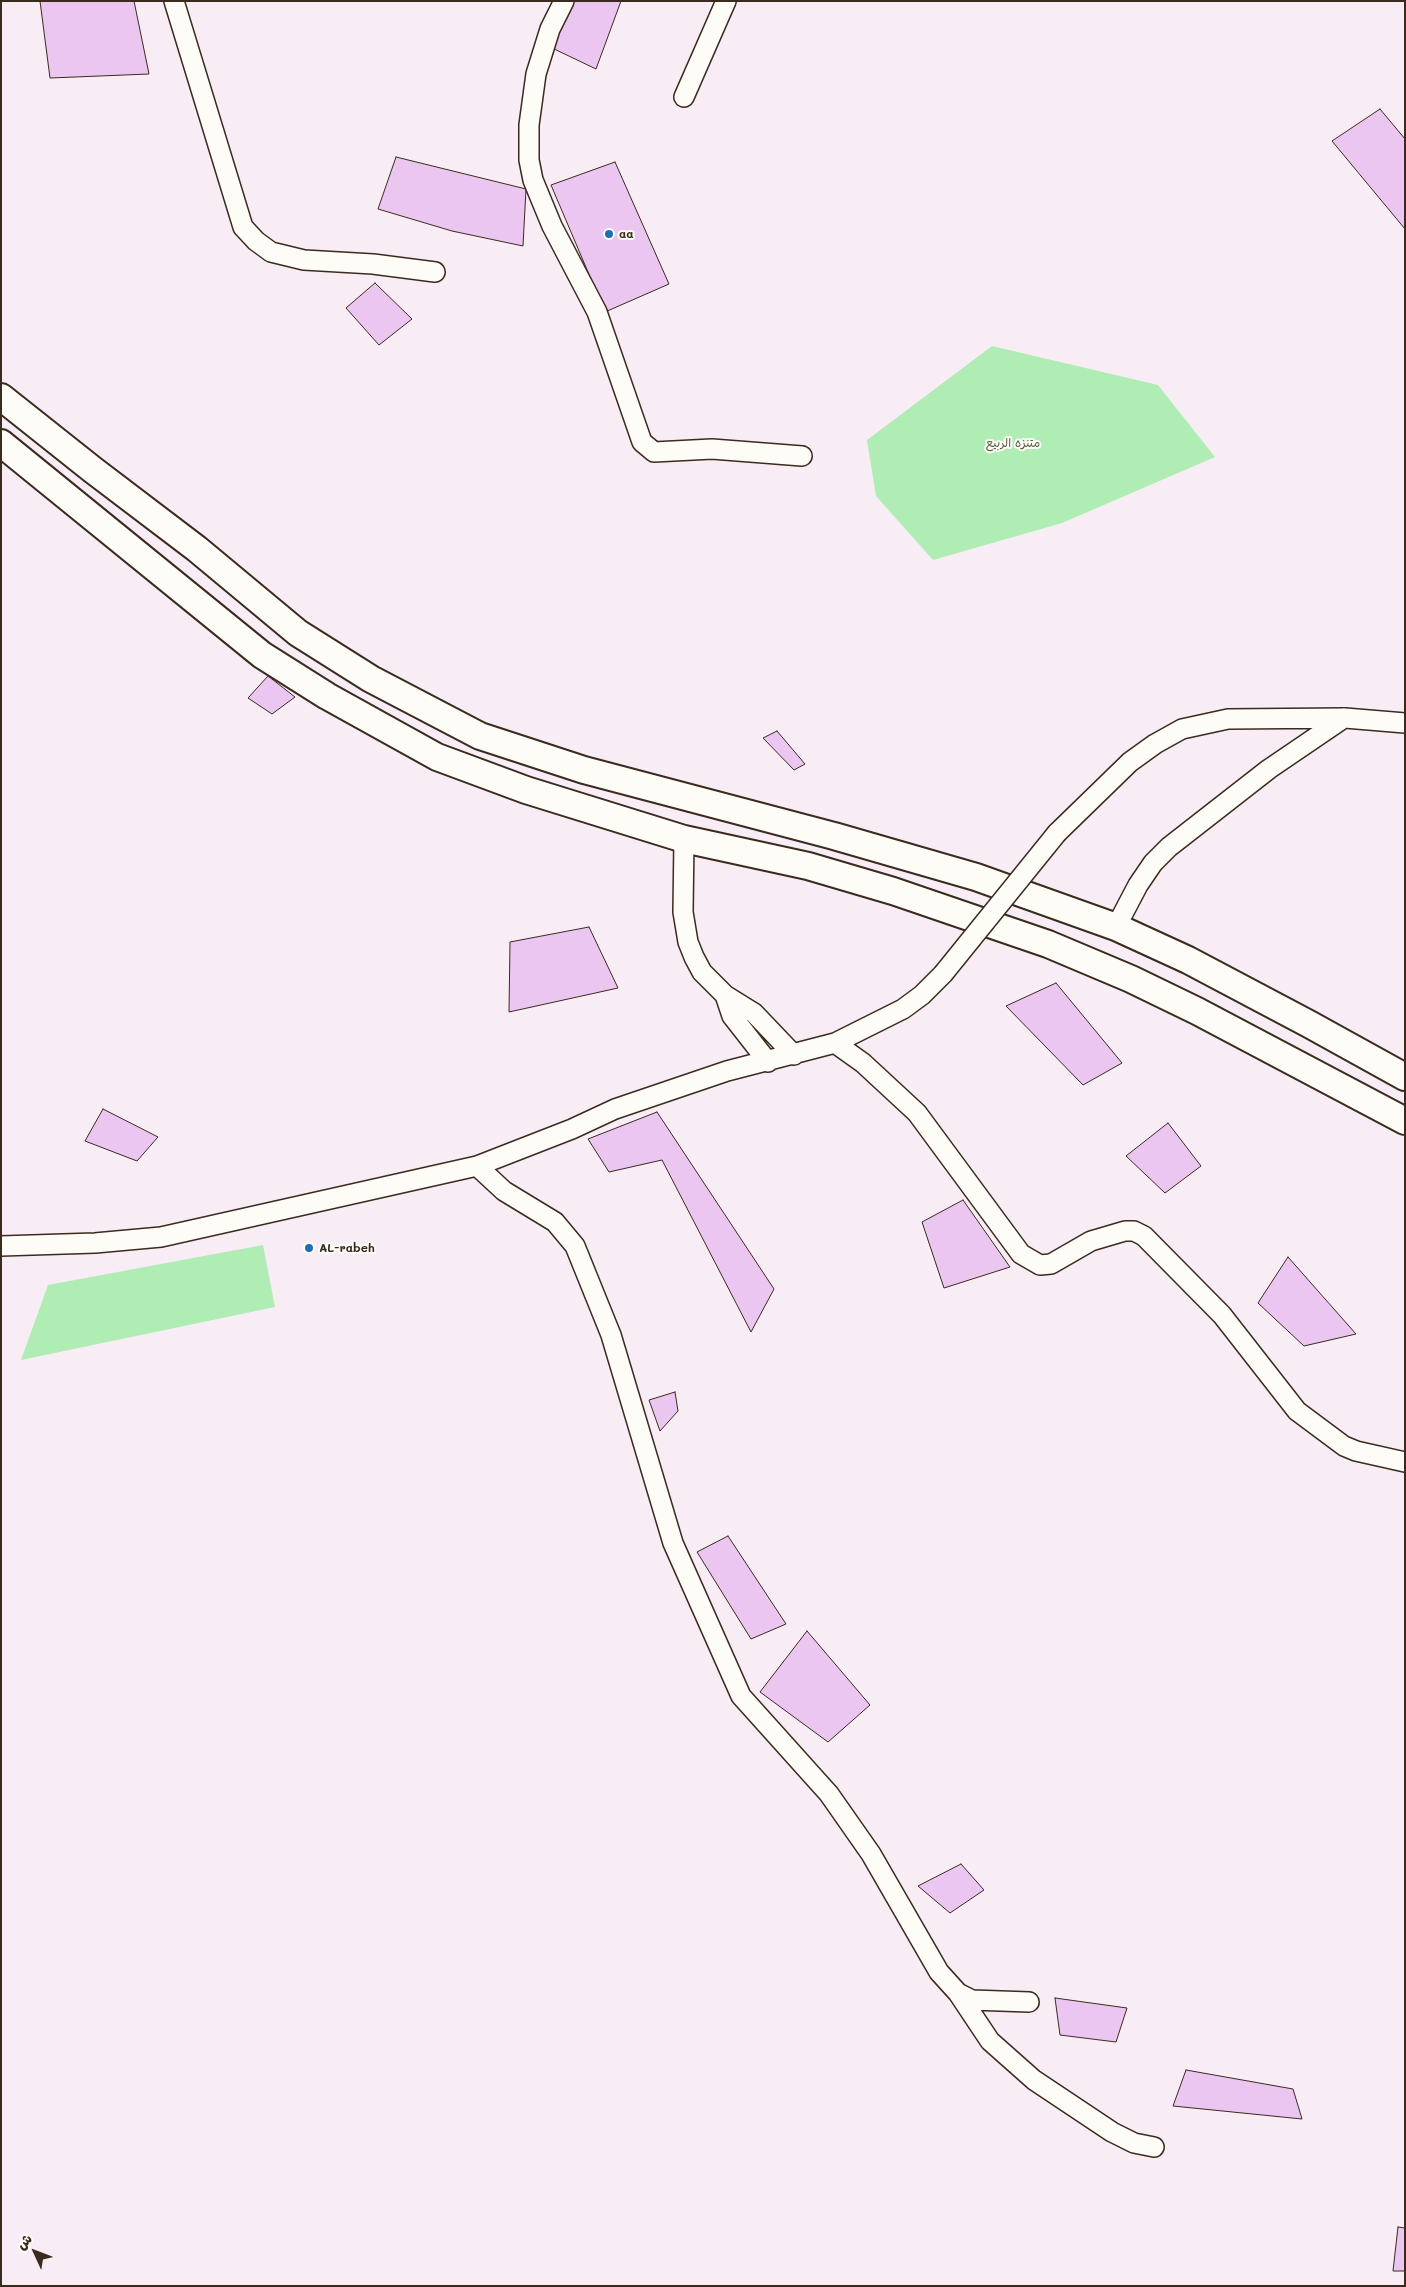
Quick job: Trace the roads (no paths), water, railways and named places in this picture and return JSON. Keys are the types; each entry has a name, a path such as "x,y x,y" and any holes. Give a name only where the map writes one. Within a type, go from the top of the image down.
{"main road":[{"path":"1,397 238,583 298,633 371,679 480,736 584,770 834,836 976,877 1116,927 1197,965 1405,1077"},
{"path":"1,444 167,576 214,618 262,655 327,696 438,757 526,790 684,839 808,866 874,885 1048,944 1131,979 1197,1011 1405,1120"},
{"path":"214,618 238,583"}],"street":[{"path":"174,1 243,227 256,241 272,252 304,260 373,264 435,272"},
{"path":"564,1 550,29 536,74 529,125 532,174 548,218 597,312 642,442 654,452 712,449 802,456"},
{"path":"684,97 726,1"},
{"path":"1116,927 1138,885 1153,863 1169,847 1268,769 1345,718"},
{"path":"1,1246 94,1243 160,1237 476,1166 572,1129 615,1109 727,1071 768,1062 835,1043 903,1009 922,995 943,974 1057,833 1130,762 1155,744 1182,729 1228,719 1345,718 1405,723"},
{"path":"684,839 684,912 688,942 702,972 725,995 754,1013 794,1055"},
{"path":"725,995 732,1016 768,1062"},
{"path":"835,1043 863,1063 917,1113 1021,1254 1040,1265 1051,1264 1091,1242 1125,1232 1134,1231 1144,1236 1222,1315 1297,1411 1344,1446 1356,1451 1405,1462"},
{"path":"476,1166 504,1191 554,1222 575,1246 611,1335 673,1543 741,1696 829,1794 871,1854 939,1972 958,1993 990,2042 1034,2080 1112,2132 1134,2143 1154,2147"},
{"path":"958,1993 972,2000 1029,2002"}],"place":[{"name":"aa","path":"609,234"},
{"name":"AL-rabeh","path":"309,1248"}],"park label":[{"name":"متنزه الربيع","path":"1013,443"}]}
